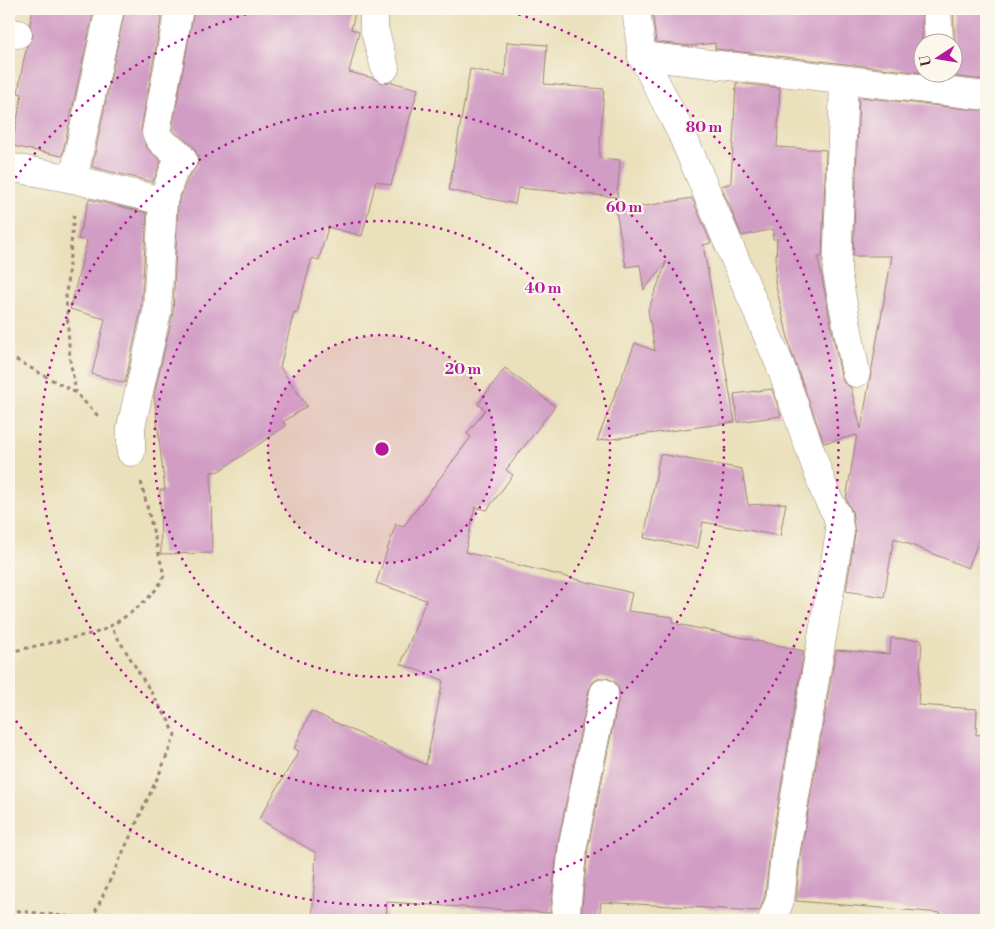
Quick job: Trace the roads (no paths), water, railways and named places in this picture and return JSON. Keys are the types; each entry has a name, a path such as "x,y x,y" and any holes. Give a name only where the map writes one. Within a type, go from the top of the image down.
{"street":[{"path":"73,179 110,9"},
{"path":"131,452 131,426 157,312 163,201 174,169 183,160 180,154 159,141 156,132 179,9"},
{"path":"374,9 374,28 385,68"},
{"path":"636,9 642,56 696,168 780,365 826,495 837,515 840,532 785,855 780,900 772,920"},
{"path":"937,9 938,32"},
{"path":"642,56 844,80 912,81"},
{"path":"844,80 837,272 856,373"},
{"path":"941,82 986,96"},
{"path":"9,167 73,179 163,201"},
{"path":"565,920 573,845 604,693"}]}
